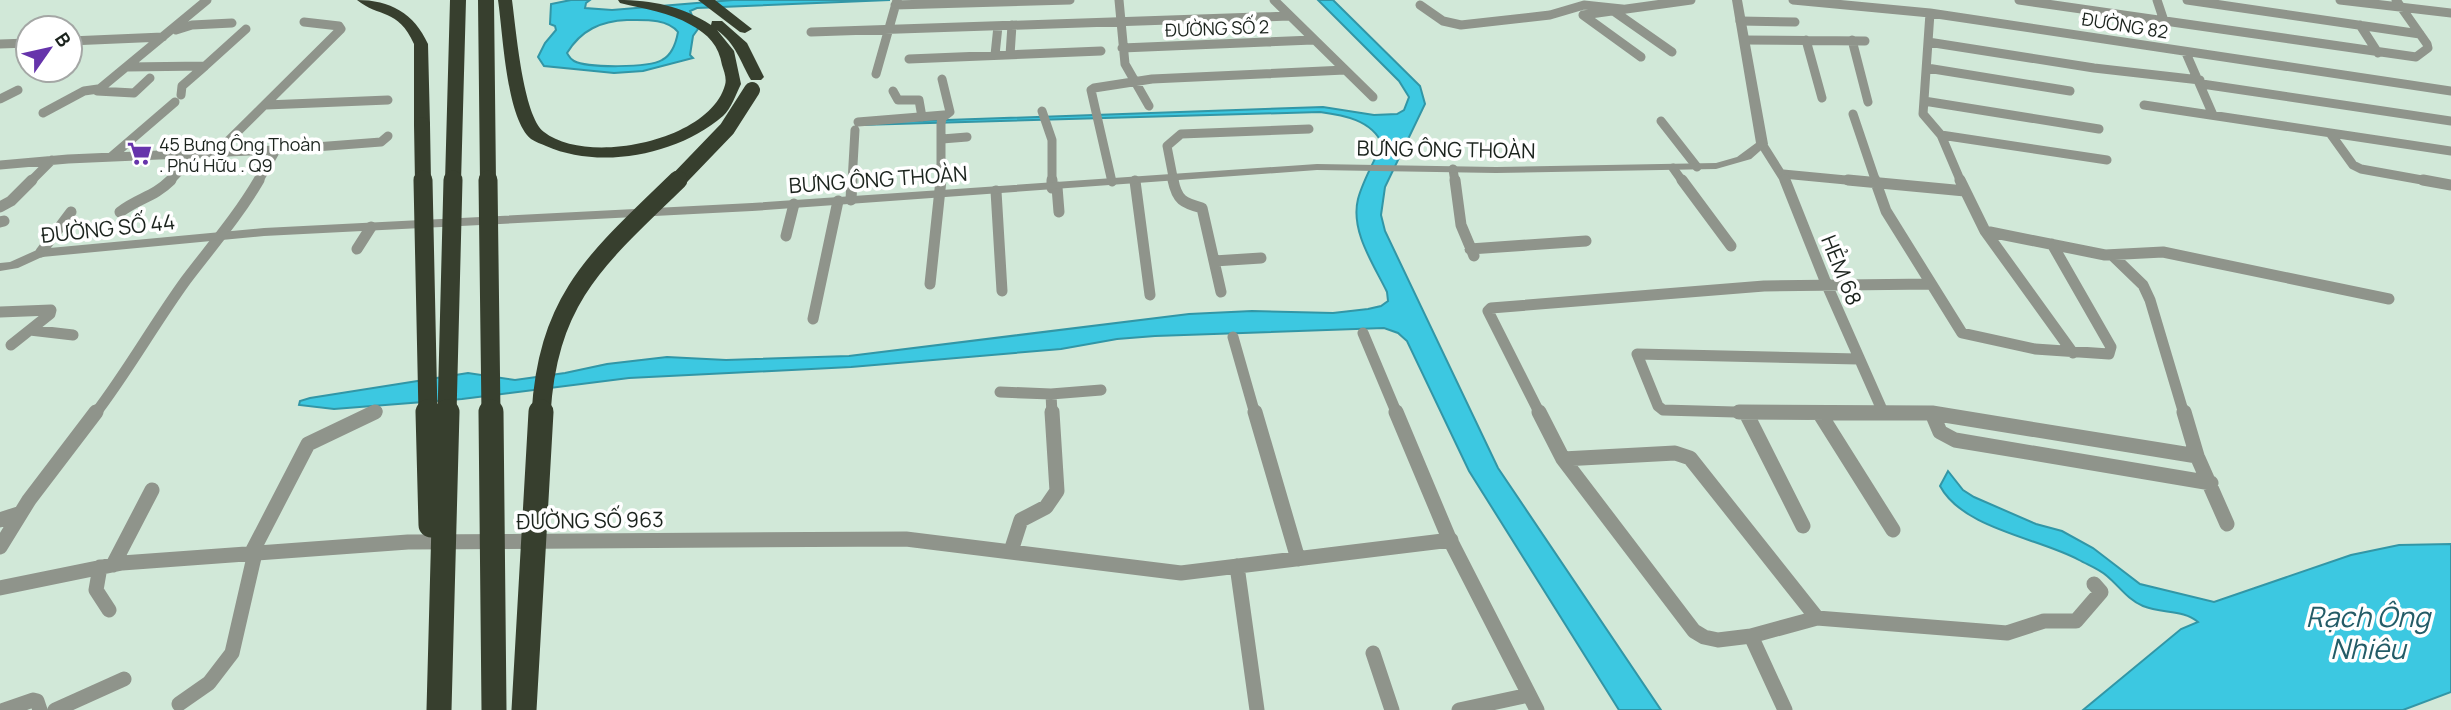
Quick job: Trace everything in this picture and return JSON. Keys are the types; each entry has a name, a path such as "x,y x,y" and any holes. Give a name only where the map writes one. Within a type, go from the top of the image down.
{"highway":[{"path":"364,0 402,17 416,32 421,44 430,452 431,710"},
{"path":"439,710 458,0"},
{"path":"486,0 494,710"},
{"path":"505,0 523,118 533,134 545,143 580,152 622,150 664,142 697,130 720,113 732,92 733,65 724,46 704,27 662,9 625,0"},
{"path":"656,0 682,7 724,28 751,57 754,83"},
{"path":"524,710 542,396 548,358 558,322 599,260 636,219 713,147 733,123 754,83 758,57 752,39 740,24 705,0"}],"street":[{"path":"43,113 84,91 98,89 207,0"},
{"path":"876,74 896,2 1070,0"},
{"path":"1119,0 1125,64 1149,106"},
{"path":"1275,0 1373,97"},
{"path":"1641,57 1583,15 1691,0"},
{"path":"1737,0 1762,144"},
{"name":"ĐƯỜNG 82","path":"1793,0 1930,13 2451,91"},
{"path":"2020,0 2416,57 2428,48 2398,4"},
{"path":"2157,0 2164,21"},
{"path":"2187,0 2420,34"},
{"path":"2340,0 2398,4 2451,13"},
{"path":"1420,5 1443,22 1461,25 1550,15 1584,5 1622,9"},
{"path":"1612,10 1672,52"},
{"path":"1930,13 1922,107 1925,118 1941,135 1985,231 2073,353"},
{"path":"811,32 1289,16"},
{"path":"1740,21 1795,22"},
{"path":"216,153 341,29 339,26 304,22"},
{"path":"84,40 166,35 192,25 232,23"},
{"path":"1010,55 1012,25"},
{"path":"2360,25 2378,53"},
{"path":"995,55 998,26"},
{"path":"111,157 178,98 182,86 246,29"},
{"name":"ĐƯỜNG SỐ 2","path":"1122,48 1313,40"},
{"path":"1744,40 1865,41"},
{"path":"1806,40 1822,98"},
{"path":"1852,40 1868,102"},
{"path":"1928,43 2451,121"},
{"path":"909,59 1101,51"},
{"path":"2186,53 2201,82 2213,115"},
{"path":"127,67 205,66"},
{"path":"1927,68 2070,92"},
{"path":"1112,182 1091,90 1094,88 1133,81 1345,71"},
{"path":"98,89 98,92 134,93 150,78"},
{"path":"930,284 941,194 943,119 950,112 942,79"},
{"path":"0,99 18,90"},
{"path":"893,91 898,100 919,100 922,117"},
{"path":"266,105 388,100"},
{"path":"1924,101 2099,129"},
{"path":"2144,105 2451,151"},
{"path":"1853,114 1886,211 1962,333 1994,341 2073,353 2109,354 2111,347 2052,244"},
{"path":"851,200 857,126 922,117 943,119"},
{"path":"1045,117 1052,140 1059,212"},
{"path":"1661,121 1698,167"},
{"path":"1221,292 1202,208 1179,200 1171,178 1167,146 1174,133 1309,129"},
{"path":"2330,133 2353,165 2361,169 2451,185"},
{"path":"1941,135 2107,160"},
{"path":"0,165 52,160 276,150 382,142 388,136"},
{"path":"942,139 967,137"},
{"name":"BƯNG ÔNG THOÀN","path":"222,236 1055,188 1343,167 1698,167 1741,160 1753,154 1762,144"},
{"name":"HẺM 68","path":"1762,144 1783,174 1826,283 1882,412"},
{"path":"0,547 21,513 124,376 185,282 243,208 276,150"},
{"path":"120,212 135,201 158,193 196,154"},
{"path":"0,207 11,201 52,160"},
{"path":"1673,168 1731,246"},
{"path":"1447,169 1459,217 1472,252 1586,241"},
{"path":"1783,174 1965,191"},
{"path":"1135,181 1150,295"},
{"path":"996,191 1002,291"},
{"path":"813,319 838,201"},
{"path":"786,236 794,204"},
{"path":"41,252 71,212"},
{"path":"357,249 370,227"},
{"path":"1985,231 2113,256 2163,252 2389,299"},
{"name":"ĐƯỜNG SỐ 44","path":"2,269 41,252 222,236"},
{"path":"2113,256 2143,285 2150,300 2197,456 2227,524"},
{"path":"1214,261 1261,258"},
{"path":"1931,284 1826,283 1689,291 1489,309 1563,459 1694,631 1704,637 1718,640 1751,636 1817,618 2007,633 2044,621 2076,621 2101,592 2094,584"},
{"path":"0,312 50,309 50,314 10,345"},
{"path":"30,330 62,331 74,335"},
{"path":"1363,333 1451,540 1533,703 1459,710"},
{"path":"1233,337 1298,559"},
{"path":"1858,359 1637,354 1658,406 1663,410 1820,414 1932,413 2197,456"},
{"path":"1000,393 1051,394 1101,390"},
{"path":"1011,551 1021,520 1047,508 1053,502 1057,491 1051,394"},
{"path":"179,704 209,683 232,653 253,553 308,444 377,411"},
{"path":"1746,413 1803,526"},
{"path":"1932,413 1940,432 1955,440 2211,483"},
{"path":"1820,414 1893,530"},
{"path":"1563,459 1675,453 1690,458 1817,618"},
{"path":"109,610 96,593 94,585 152,490"},
{"path":"0,520 21,513"},
{"name":"ĐƯỜNG SỐ 963","path":"0,589 107,566 408,542 906,539 1181,573 1451,540"},
{"path":"1237,566 1257,710"},
{"path":"1751,636 1785,710"},
{"path":"1373,653 1392,710"},
{"path":"55,710 124,679"},
{"path":"4,710 33,700 37,701 40,710"}],"water":[{"path":"590,0 585,8 612,10 733,0 890,0 697,8 690,11 698,29 693,36 690,55 693,58 643,71 614,73 544,66 538,57 556,30 555,26 550,24 551,4","holes":["647,20 668,24 678,32 673,48 662,60 632,66 581,63 574,61 567,53 579,38 592,28 618,21"]},
{"path":"1318,0 1333,0 1420,86 1425,104 1385,187 1381,215 1385,231 1498,468 1661,710 1619,710 1469,471 1407,341 1398,333 1384,328 1155,336 1117,339 1061,349 851,367 629,378 462,399 334,409 299,405 300,401 310,398 468,373 515,380 667,357 726,360 849,356 1189,314 1252,311 1333,313 1381,306 1388,301 1387,292 1360,235 1356,211 1363,185 1382,144 1371,129 1356,120 1320,112 861,125 1323,107 1374,115 1397,114 1404,110 1409,97 1399,81"},
{"name":"Rạch Ông Nhiêu","path":"1948,471 1963,490 1974,497 2036,524 2062,531 2093,548 2140,584 2214,602 2351,555 2399,545 2451,544 2451,692 2403,710 2083,710 2181,629 2198,622 2186,615 2143,606 2093,567 2062,552 1984,523 1966,513 1951,501 1940,486"}],"place":[{"name":"45 Bưng Ông Thoàn . Phú Hữu . Q9","path":"139,154"}]}
